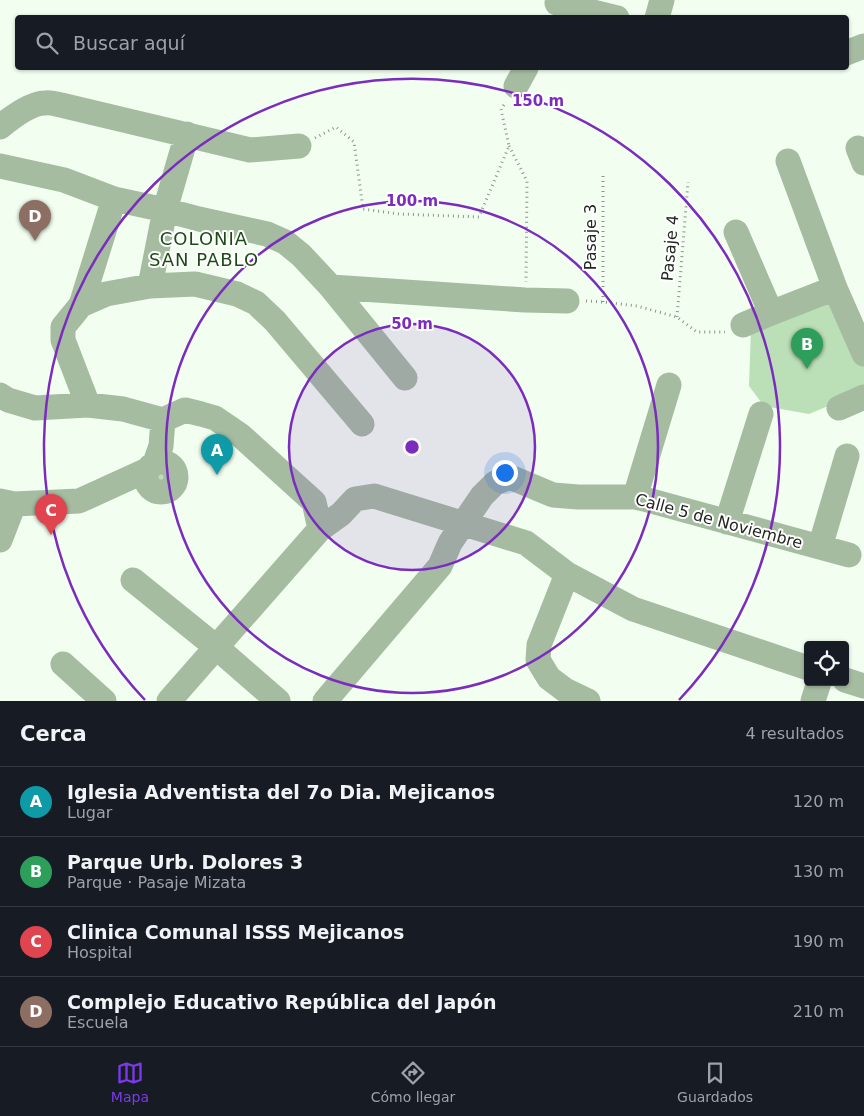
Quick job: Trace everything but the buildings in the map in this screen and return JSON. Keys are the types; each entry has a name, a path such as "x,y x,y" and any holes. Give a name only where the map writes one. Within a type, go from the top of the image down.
{"street":[{"path":"658,15 662,0"},
{"path":"555,7 600,15"},
{"path":"849,53 864,46"},
{"path":"0,127 34,106 45,103 61,104 250,150 299,146"},
{"path":"150,286 166,210 186,134"},
{"path":"788,161 835,288 864,354"},
{"path":"0,166 64,180 114,199 267,234 285,242 301,255 331,287 405,378"},
{"path":"88,405 63,340 63,327 81,305 114,199"},
{"path":"736,232 771,312"},
{"path":"81,305 106,294 150,286 195,284 238,294 256,303 275,321 362,424"},
{"path":"331,287 567,301"},
{"path":"743,325 771,312 835,288"},
{"path":"635,497 668,386"},
{"path":"0,395 8,400 35,408 88,405 123,408 163,420 186,410 215,418 240,435 314,502 320,529"},
{"path":"839,408 864,397"},
{"path":"727,522 761,414"},
{"path":"0,540 7,503 79,501 151,466 161,446 163,420"},
{"path":"820,547 847,456"},
{"name":"Calle 5 de Noviembre","path":"463,525 482,496 495,483 510,477 553,495 635,497 848,556"},
{"path":"314,502 322,496 341,493 355,499 374,496 526,543 567,574 633,609 804,667"},
{"path":"170,701 320,529 341,514 355,499"},
{"path":"325,701 440,566 450,543 463,525"},
{"path":"567,574 539,645 538,660 549,678 565,690 588,701"},
{"path":"133,580 216,647 278,701"},
{"path":"63,664 104,701"},
{"path":"849,681 864,686"},
{"path":"813,701 818,686"}],"path":[{"path":"521,77 501,109 509,146 527,181 526,300"},
{"path":"299,146 336,128 354,142 363,209 399,214 479,216 509,146"},
{"name":"Pasaje 3","path":"603,172 603,302"},
{"name":"Pasaje 4","path":"677,317 688,182"},
{"path":"567,301 603,302 637,306 677,317 697,332 726,332 743,325"}],"green space":[{"path":"842,296 864,352 864,391 809,414 764,406 749,386 751,328"},
{"path":"166,468 172,475 172,483 166,488 156,488 151,479"}],"place":[{"name":"Complejo Educativo República del Japón","path":"35,241"},
{"name":"Parque Urb. Dolores 3","path":"807,369"},
{"name":"Iglesia Adventista del 7o Dia. Mejicanos","path":"217,475"},
{"name":"Clinica Comunal ISSS Mejicanos","path":"51,535"}],"district":[{"name":"COLONIA SAN PABLO","path":"204,248"}]}
